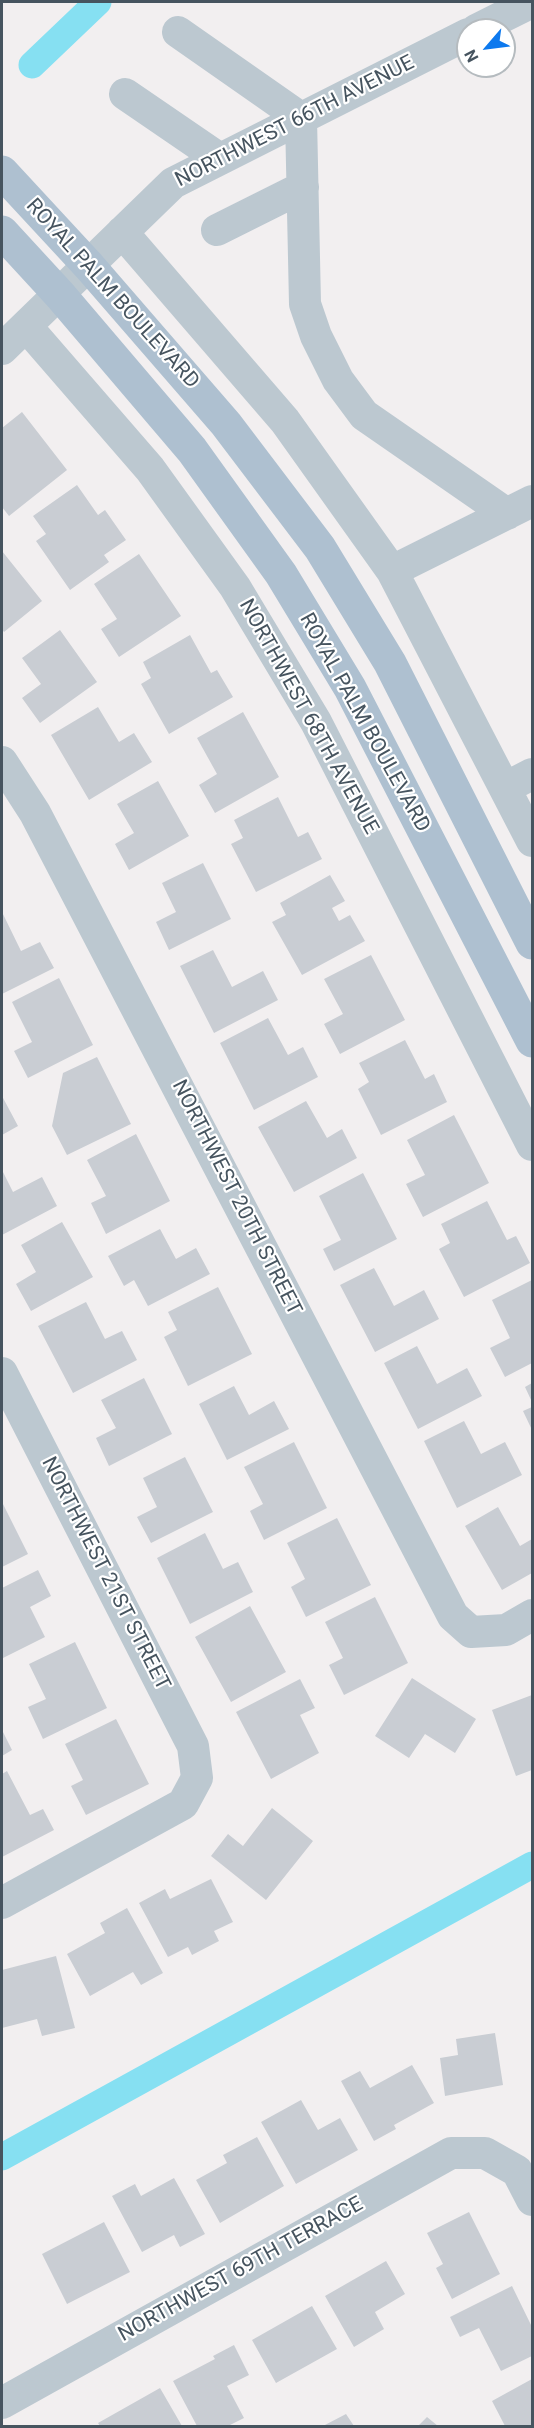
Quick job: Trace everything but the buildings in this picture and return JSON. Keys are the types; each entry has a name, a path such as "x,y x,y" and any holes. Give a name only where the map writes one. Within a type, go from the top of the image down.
{"main road":[{"name":"ROYAL PALM BOULEVARD","path":"2,172 89,266 226,424 320,548 390,663 532,943"},
{"name":"ROYAL PALM BOULEVARD","path":"2,232 60,295 192,450 280,574 350,688 529,1025"}],"street":[{"path":"500,18 532,2"},
{"path":"178,32 301,118 305,304 316,336 338,380 364,415 520,508"},
{"name":"NORTHWEST 66TH AVENUE","path":"2,349 60,295 172,183 456,40"},
{"path":"125,94 220,159"},
{"path":"217,230 303,187"},
{"path":"122,232 285,422 392,570 519,781 532,841"},
{"name":"NORTHWEST 68TH AVENUE","path":"26,326 150,470 236,587 316,722 532,1145"},
{"path":"392,570 520,508"},
{"name":"NORTHWEST 20TH STREET","path":"2,762 35,813 453,1616 471,1632 506,1630 532,1615"},
{"name":"NORTHWEST 21ST STREET","path":"2,1373 193,1746 197,1778 183,1804 2,1903"},
{"name":"NORTHWEST 69TH TERRACE","path":"2,2403 451,2153 485,2153 517,2171 532,2200"}],"waterway":[{"path":"32,65 98,2"},
{"path":"2,2157 532,1865"}]}
